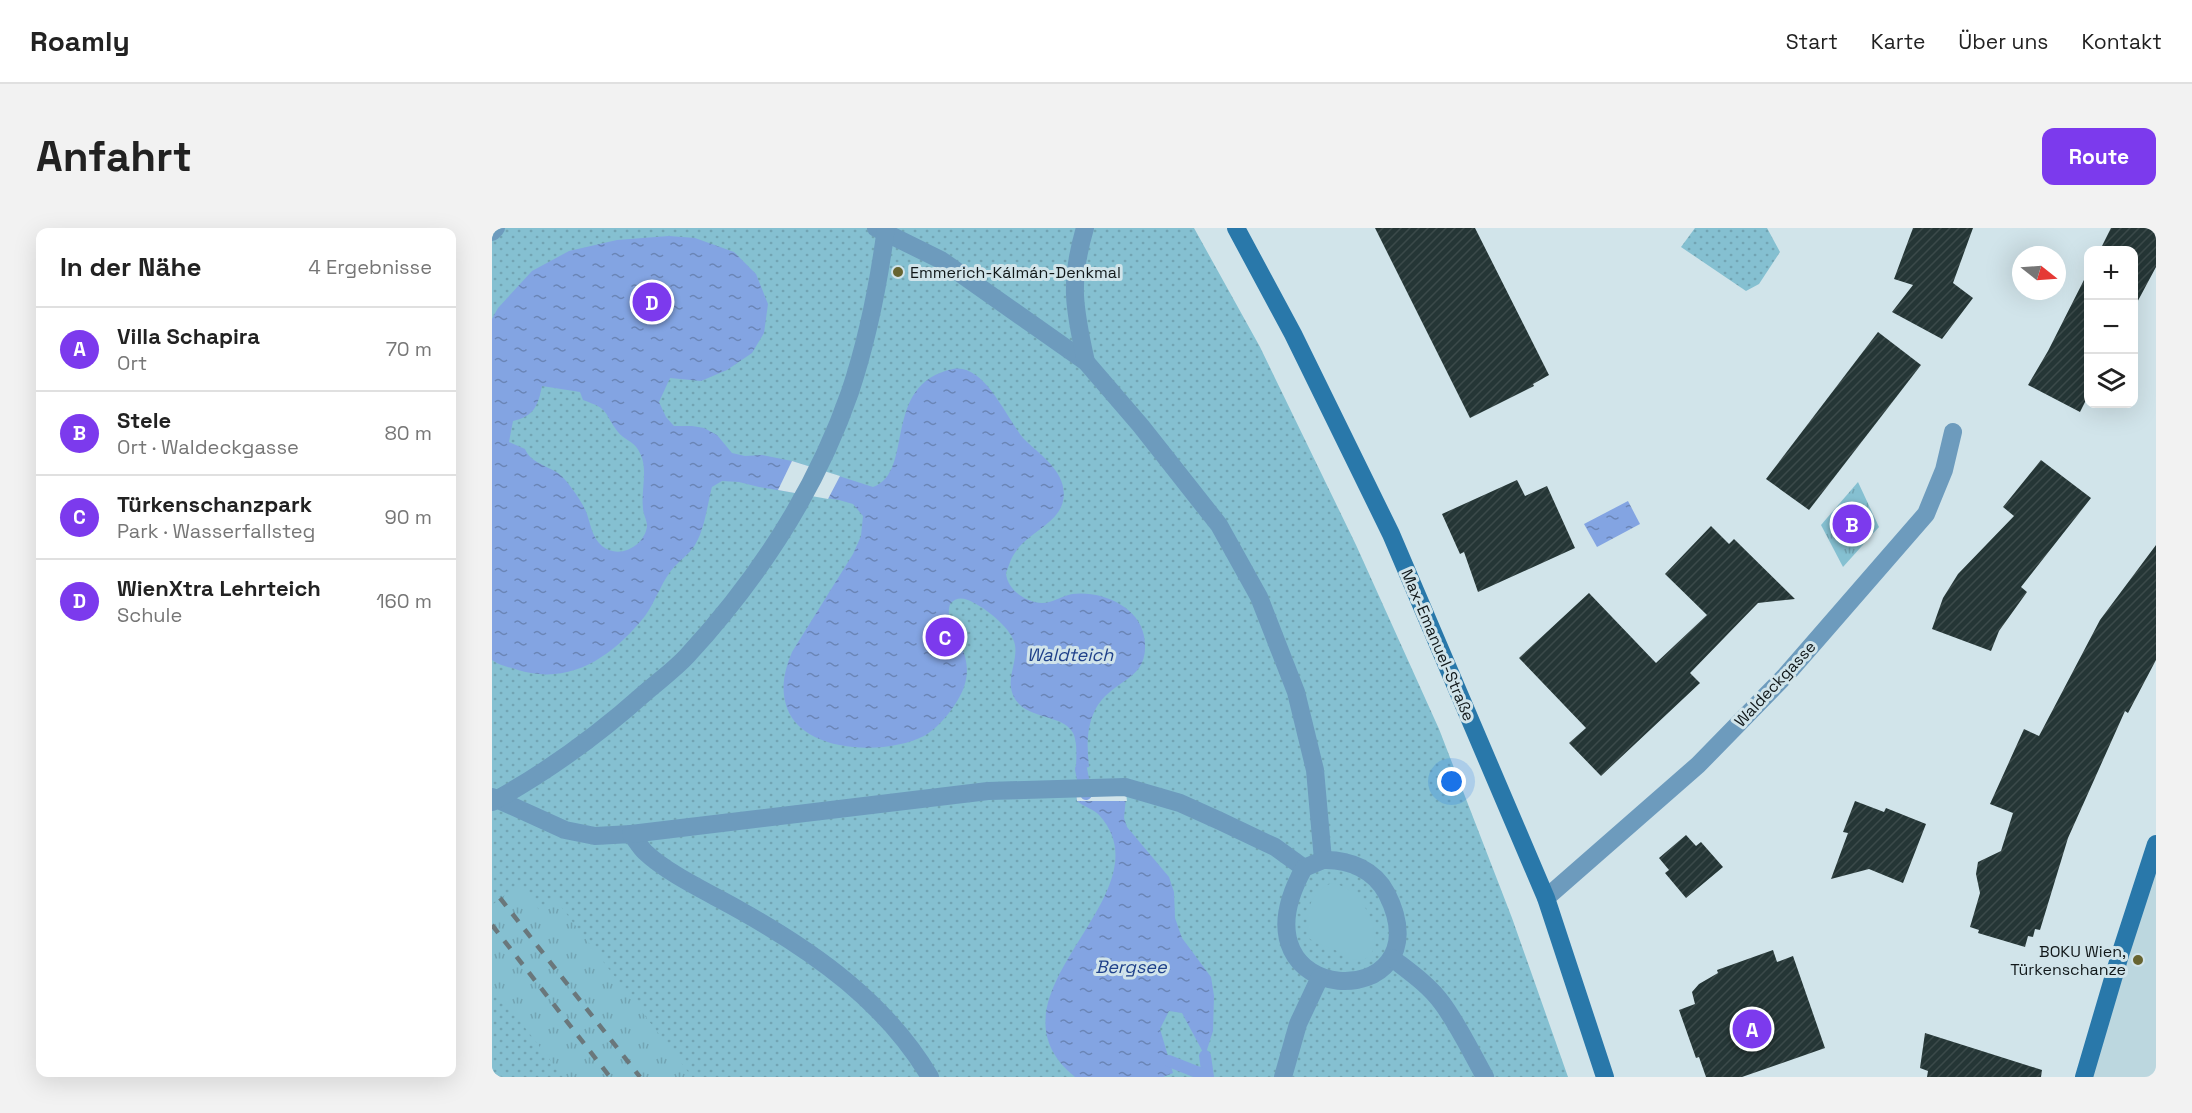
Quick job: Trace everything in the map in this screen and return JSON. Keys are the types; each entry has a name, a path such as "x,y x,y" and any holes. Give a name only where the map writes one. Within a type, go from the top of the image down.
{"main road":[{"name":"Max-Emanuel-Straße","path":"1236,228 1293,334 1391,534 1546,898 1605,1077"},
{"path":"2084,1077 2156,844"}],"street":[{"path":"492,232 496,228"},
{"path":"1085,228 1077,254 1073,287 1076,318 1086,362"},
{"path":"494,800 553,766 605,729 686,657 758,569 804,494 843,408 857,369 878,281 883,229 941,260 1086,362 1141,426 1219,525 1259,597 1296,692 1315,770 1323,860"},
{"name":"Waldeckgasse","path":"1546,898 1698,765 1801,658 1926,514 1944,470 1953,432"},
{"path":"494,800 565,830 595,836 631,834 988,791 1125,787 1180,803 1220,820 1275,847 1304,868"},
{"path":"631,834 646,852 676,873 790,938 844,977 878,1010 930,1077"},
{"path":"1323,860 1353,863 1368,872 1384,888 1393,905 1397,929 1396,946 1392,958 1381,971 1366,979 1334,982 1320,977 1306,968 1293,952 1286,935 1286,913 1293,887 1304,868 1323,860"},
{"path":"1392,958 1425,984 1441,1002 1485,1077"},
{"path":"1283,1077 1298,1024 1320,977"}],"shaded area":[{"name":"BOKU Wien, Türkenschanze","path":"2156,842 2156,1077 2085,1077"}],"green space":[{"path":"492,228 1194,228 1260,347 1356,545 1439,729 1512,918 1568,1077 692,1077 555,899 540,911 519,884 492,905"},
{"path":"1695,228 1767,228 1780,252 1759,284 1746,291 1681,247"},
{"path":"1858,482 1879,527 1843,567 1821,525"},
{"path":"492,851 912,1077 492,1077"},
{"path":"1332,883 1347,889 1359,899 1368,912 1375,939 1373,950 1367,958 1357,960 1348,957 1310,939 1307,922 1313,898 1324,887"},
{"path":"492,985 563,1077 492,1077"}],"water":[{"name":"Waldteich","path":"669,236 695,238 734,252 756,274 768,304 764,333 752,353 727,370 701,381 670,378 659,402 666,417 674,426 704,428 717,435 732,453 745,456 762,455 792,461 873,487 886,478 893,464 907,409 916,392 930,378 953,369 965,370 985,384 1024,439 1058,473 1064,491 1063,501 1053,518 1028,538 1014,554 1006,573 1010,585 1024,598 1042,603 1083,593 1117,602 1135,616 1144,636 1145,651 1142,662 1129,678 1102,699 1095,710 1088,738 1089,767 1076,770 1076,741 1068,727 1028,710 1015,699 1011,679 1015,645 1010,633 986,610 961,599 950,604 949,613 963,651 967,674 957,701 936,727 924,736 907,742 866,748 824,741 806,732 793,719 785,701 786,669 792,652 853,554 861,536 863,516 853,504 839,500 739,482 722,481 712,487 695,545 670,572 645,616 619,644 605,655 589,664 556,674 537,674 518,670 492,660 492,319 498,308 532,271 569,251 617,240","holes":["542,386 580,392 583,400 598,406 605,412 618,432 634,444 642,458 643,508 647,526 642,540 630,549 616,552 602,546 594,535 583,505 562,477 535,460 525,449 509,442 513,421 526,416 534,409"]},
{"path":"1628,501 1640,524 1597,547 1584,524"},
{"name":"Bergsee","path":"1076,794 1126,797 1124,818 1127,827 1169,877 1174,892 1175,918 1182,938 1211,977 1214,996 1213,1031 1205,1056 1182,1013 1169,1011 1160,1029 1173,1073 1163,1077 1075,1077 1050,1046 1046,1013 1057,979 1096,912 1111,879 1115,847 1100,816 1077,801"}],"pier":[{"path":"792,461 840,476 828,499 778,490"},
{"path":"1076,791 1126,793 1127,801 1077,801"}],"building":[{"path":"1375,228 1475,228 1549,375 1533,384 1534,386 1470,418"},
{"path":"1913,228 1973,228 1953,283 1973,298 1942,339 1892,312 1913,285 1894,279"},
{"path":"2111,228 2156,228 2156,267 2138,301 2138,246 2102,246"},
{"path":"2084,280 2084,404 2080,412 2028,385"},
{"path":"1878,332 1921,365 1809,510 1766,479"},
{"path":"2041,460 2091,498 2021,587 2027,592 1999,631 1991,651 1932,629 1943,598 1958,574 2014,516 2003,507"},
{"path":"1517,480 1525,496 1547,486 1575,548 1478,592 1464,552 1460,554 1442,514"},
{"path":"1711,526 1729,544 1734,539 1795,599 1758,603 1690,673 1700,683 1601,776 1569,743 1586,728 1519,658 1589,593 1656,663 1707,615 1665,574"},
{"path":"2156,545 2156,660 2128,713 2125,711 2068,838 2040,930 2035,929 2033,937 2028,936 2025,947 1978,933 1979,930 1970,927 1980,893 1976,874 1978,862 2001,851 2013,813 1990,804 2024,729 2039,736 2100,620"},
{"path":"1855,801 1884,812 1886,808 1926,824 1903,883 1869,869 1831,879 1848,833 1843,832"},
{"path":"1686,835 1696,846 1701,842 1723,867 1686,898 1665,873 1669,870 1659,858"},
{"path":"1773,950 1777,962 1793,956 1825,1048 1742,1077 1706,1077 1699,1057 1696,1058 1679,1010 1695,1004 1692,992 1699,984 1718,973 1717,970"},
{"path":"1925,1033 2042,1070 2041,1077 1927,1077 1928,1071 1920,1068"}],"waterway":[{"path":"1081,769 1086,794"},
{"path":"1205,1056 1208,1077"},
{"path":"1169,1061 1207,1076"}],"railway":[{"path":"500,898 640,1077"},
{"path":"492,925 610,1077"}],"place":[{"name":"Emmerich-Kálmán-Denkmal","path":"898,272"},
{"name":"WienXtra Lehrteich","path":"652,302"},
{"name":"Stele","path":"1852,524"},
{"name":"Türkenschanzpark","path":"945,637"},
{"name":"BOKU Wien, Türkenschanze","path":"2138,960"},
{"name":"Villa Schapira","path":"1752,1029"}]}
